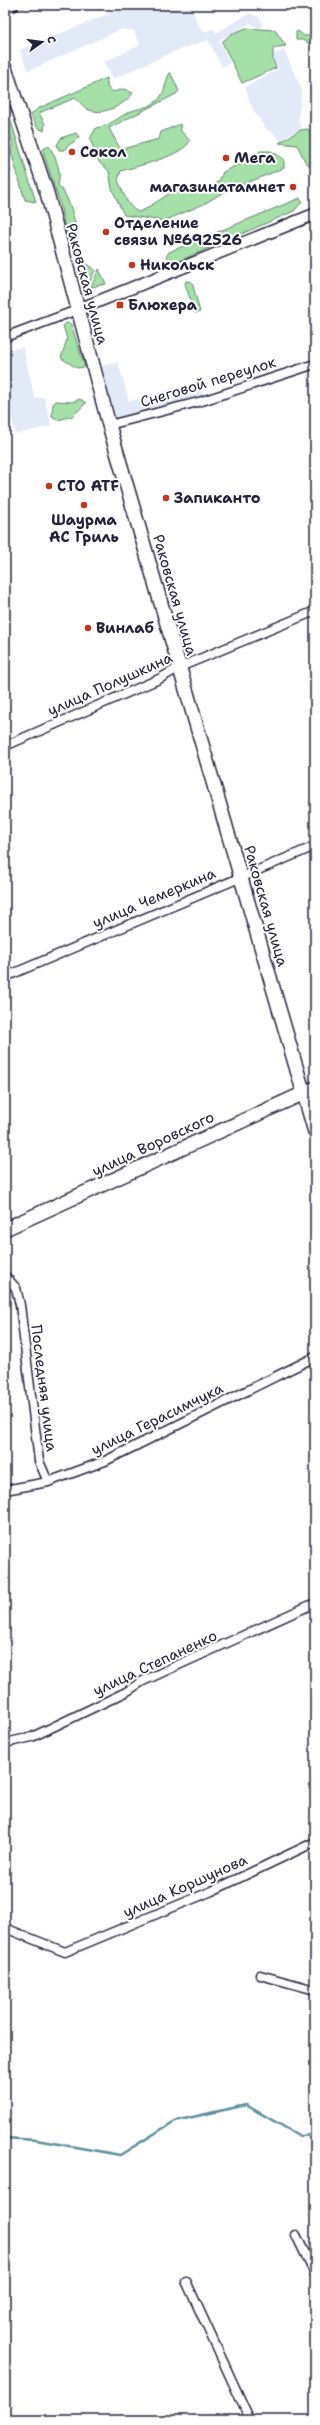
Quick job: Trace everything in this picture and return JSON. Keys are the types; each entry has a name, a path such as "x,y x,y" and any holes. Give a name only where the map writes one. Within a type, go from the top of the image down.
{"main road":[{"name":"Раковская улица","path":"5,68 40,172 109,426 241,877 309,1090 315,1132"},
{"path":"77,310 315,214"},
{"name":"улица Воровского","path":"5,1229 309,1090"}],"street":[{"path":"5,337 77,310"},
{"name":"Снеговой переулок","path":"109,426 202,401 315,364"},
{"name":"улица Полушкина","path":"5,746 159,679 180,667 315,611"},
{"name":"улица Чемеркина","path":"5,977 315,846"},
{"name":"Последняя улица","path":"5,1276 16,1288 20,1305 38,1454 48,1482"},
{"name":"улица Герасимчука","path":"5,1490 48,1482 105,1461 315,1357"},
{"name":"улица Степаненко","path":"5,1743 32,1737 126,1692 143,1681 315,1603"},
{"name":"улица Коршунова","path":"5,1928 65,1952 212,1891 315,1842"},
{"path":"260,1975 315,1990"},
{"path":"296,2235 315,2274"},
{"path":"186,2281 250,2420"}],"shaded area":[{"path":"145,5 190,5 199,26 205,32 213,28 216,33 250,13 260,18 263,26 258,28 250,23 219,40 230,63 222,67 208,40 173,52 113,79 104,62 140,45 134,31 122,29 28,71 20,50 110,13"},
{"path":"284,50 302,90 298,121 302,127 280,141 276,135 266,129 252,108 245,87 278,69 273,55"},
{"path":"23,347 35,399 44,397 51,426 16,434 5,388 5,351"},
{"path":"118,362 129,401 199,382 202,395 116,419 102,366"}],"green space":[{"path":"246,28 275,30 286,46 273,48 273,59 276,68 242,83 222,42 231,34"},
{"path":"298,31 304,36 315,35 315,47 303,40 296,40 296,32"},
{"path":"170,72 179,91 176,94 109,128 118,145 122,149 159,139 161,132 180,124 181,131 190,141 179,151 169,156 121,171 118,180 125,198 134,209 138,212 144,210 181,186 194,187 203,193 219,181 223,172 237,165 245,164 260,151 271,151 284,159 284,168 224,192 204,204 164,221 124,215 112,189 109,171 99,162 90,139 96,128 105,126 129,112 155,103 163,94"},
{"path":"107,78 107,87 113,92 124,89 133,93 125,102 106,111 99,112 87,109 75,98 39,113 45,124 44,131 37,127 31,115 37,109"},
{"path":"5,102 36,202 25,200 11,152 13,143 5,123"},
{"path":"308,129 315,141 315,170 306,163 297,145 279,143 300,130"},
{"path":"76,133 79,137 77,139 64,150 59,150 57,145 61,138"},
{"path":"49,146 58,165 58,185 70,204 75,221 77,243 73,245 68,243 60,204 44,155 43,149"},
{"path":"300,198 302,202 294,211 177,262 166,257 169,252"},
{"path":"86,264 95,270 88,286 80,266"},
{"path":"99,269 106,284 91,287"},
{"path":"186,281 192,282 200,312 195,313 185,284"},
{"path":"66,323 71,324 85,367 77,368 61,358 67,339 63,326"},
{"path":"80,399 86,403 73,416 58,420 52,416 53,404 56,401 72,402"}],"waterway":[{"path":"5,2138 36,2140 120,2155 175,2121 246,2105 300,2136 315,2135"}],"railway":[{"path":"5,7 11,5"},
{"path":"5,14 28,5"}],"place":[{"name":"Сокол","path":"72,152"},
{"name":"Мега","path":"226,158"},
{"name":"магазинатамнет","path":"293,187"},
{"name":"Отделение связи №692526","path":"106,232"},
{"name":"Никольск","path":"132,265"},
{"name":"Блюхера","path":"120,305"},
{"name":"СТО ATF","path":"49,486"},
{"name":"Запиканто","path":"166,498"},
{"name":"Шаурма АС Гриль","path":"84,505"},
{"name":"Винлаб","path":"88,628"}]}
